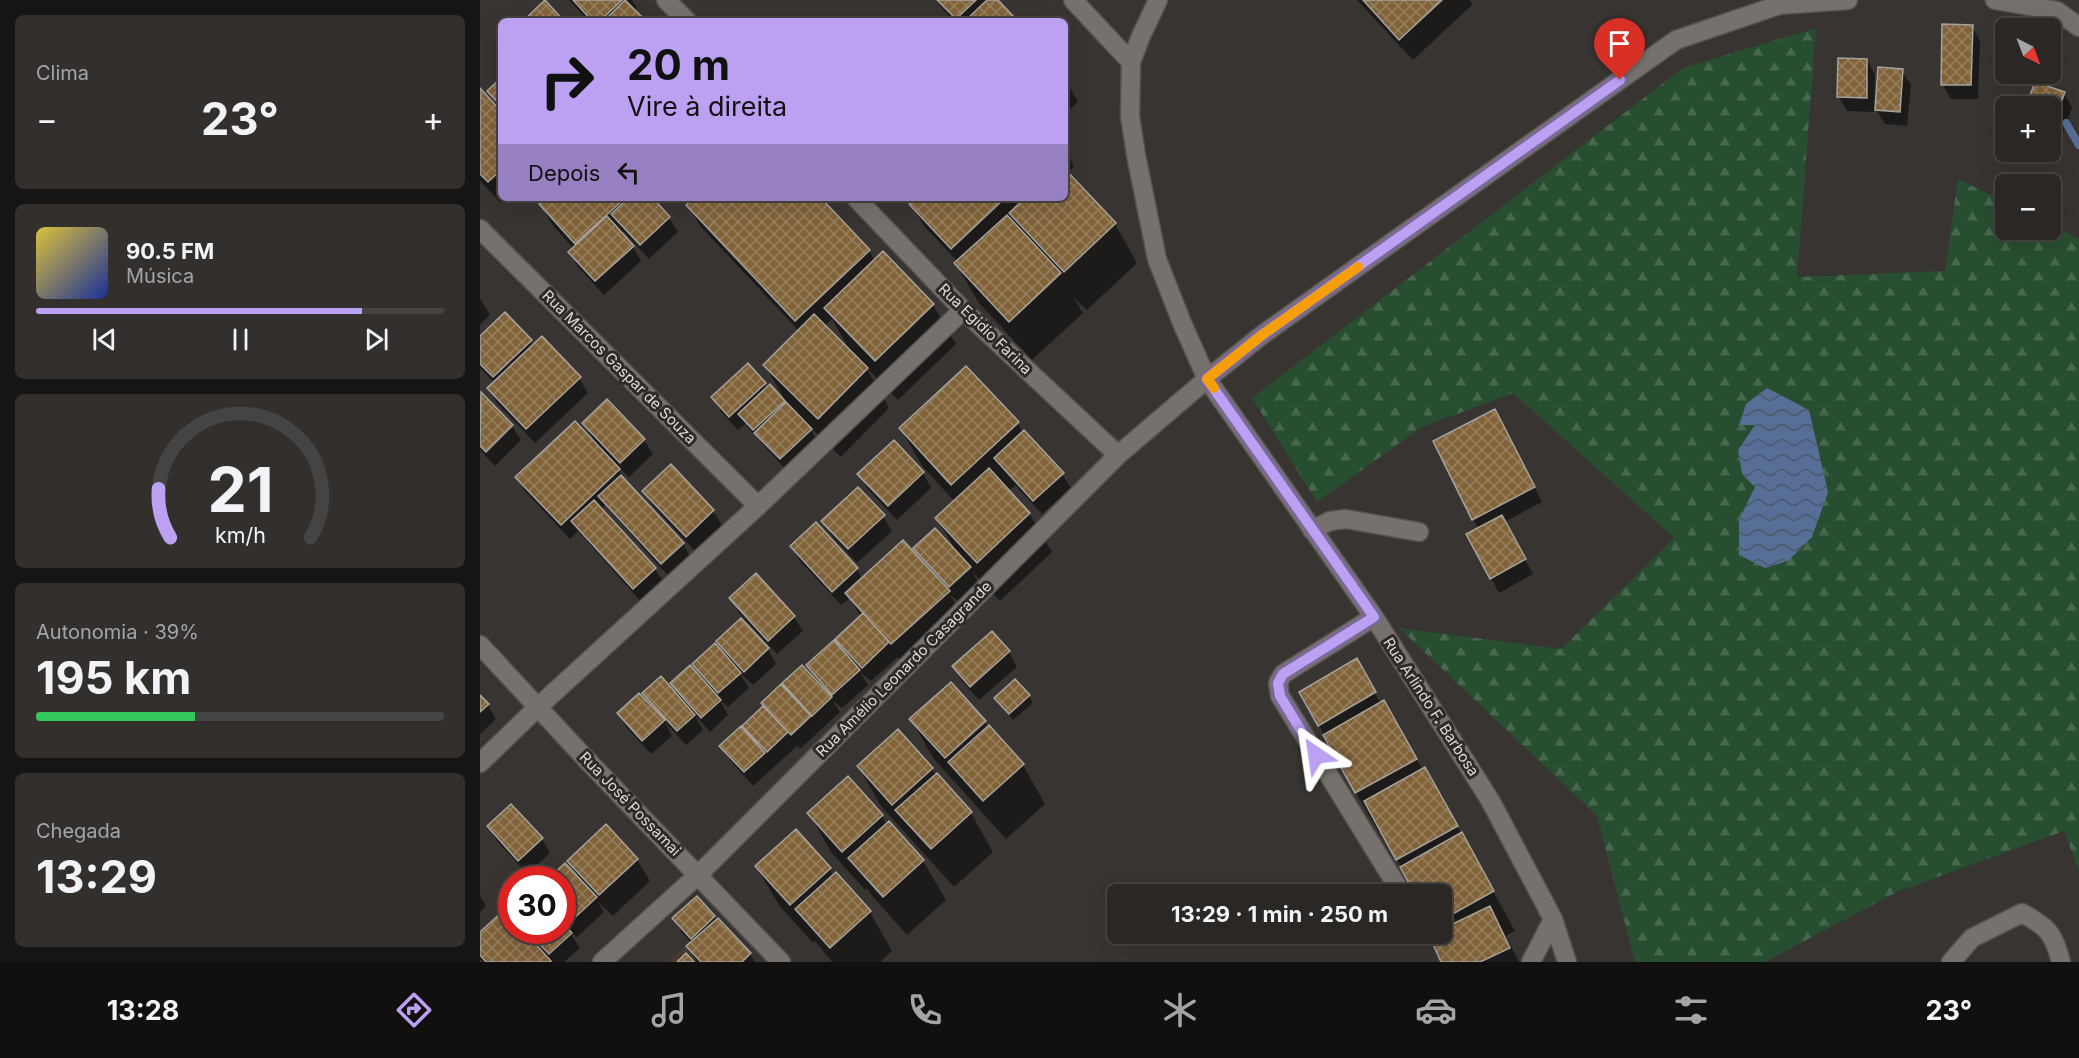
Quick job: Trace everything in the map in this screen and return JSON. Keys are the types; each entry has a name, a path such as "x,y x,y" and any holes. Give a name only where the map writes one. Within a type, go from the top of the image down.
{"street":[{"path":"666,0 684,18"},
{"path":"1073,0 1131,62 1158,0"},
{"name":"Rua Amélio Leonardo Casagrande","path":"602,962 698,874 1118,455 1262,335 1676,40 1779,5 1848,0"},
{"path":"1995,0 2056,11 2079,27"},
{"name":"Rua Arlindo F. Barbosa","path":"1131,62 1130,116 1157,259 1207,379 1374,617 1490,800 1553,919 1567,962"},
{"name":"Rua Egidio Farina","path":"859,201 963,310 1118,455"},
{"name":"Rua Marcos Gaspar de Souza","path":"480,229 758,506"},
{"path":"480,763 758,506 963,310"},
{"path":"1312,530 1330,521 1346,519 1419,532"},
{"path":"1374,617 1283,674 1278,683 1280,696 1396,884"},
{"name":"Rua José Possamai","path":"480,645 781,962"},
{"path":"1951,962 1972,938 2022,913 2040,923 2056,942 2061,962"},
{"path":"1531,962 1553,919"}],"shaded area":[{"path":"684,947 698,962 668,962"}],"green space":[{"path":"1816,28 1797,277 1945,271 1958,179 1995,197 1995,240 2061,240 2061,229 2079,239 2079,871 2064,831 1897,892 1765,962 1635,962 1597,816 1399,628 1561,649 1674,538 1513,393 1422,427 1317,502 1252,398 1683,68"}],"water":[{"path":"1767,388 1809,410 1828,492 1812,537 1788,561 1765,568 1739,555 1739,520 1755,487 1742,474 1738,450 1755,425 1739,425 1746,404"}],"building":[{"path":"545,0 561,18 526,18"},
{"path":"573,0 622,0 603,18 589,18"},
{"path":"625,0 643,18 607,18"},
{"path":"937,0 976,0 957,18"},
{"path":"987,0 998,0 1015,18 968,18"},
{"path":"1363,0 1442,0 1399,40"},
{"path":"1942,24 1973,25 1971,85 1941,85"},
{"path":"1838,58 1867,59 1867,98 1837,97"},
{"path":"1878,67 1903,69 1900,112 1875,110"},
{"path":"498,81 498,103 487,91"},
{"path":"2034,84 2065,92 2061,103 2061,96 2030,96"},
{"path":"480,88 498,108 498,173 488,182 480,174"},
{"path":"1068,172 1116,223 1064,272 1009,213 1022,201 1068,201"},
{"path":"542,201 622,201 575,244 539,204"},
{"path":"625,201 656,201 670,217 640,245 611,214"},
{"path":"691,201 824,201 870,250 795,321 686,205"},
{"path":"912,201 1002,201 951,249 909,204"},
{"path":"1007,215 1061,273 1009,322 954,263"},
{"path":"607,216 634,246 595,281 568,252"},
{"path":"883,251 934,304 875,361 824,308"},
{"path":"505,312 532,340 493,377 480,364 480,336"},
{"path":"814,314 868,368 818,419 763,365"},
{"path":"542,336 581,377 526,429 487,388"},
{"path":"748,363 766,383 729,417 711,397"},
{"path":"966,366 1019,422 951,485 899,428"},
{"path":"770,384 785,401 753,430 738,414"},
{"path":"481,392 513,425 486,452 480,446"},
{"path":"607,399 645,439 620,463 582,423"},
{"path":"786,402 812,429 780,459 754,433"},
{"path":"1495,409 1535,487 1472,520 1433,441"},
{"path":"575,421 620,469 561,525 515,477"},
{"path":"1024,430 1064,473 1033,501 994,458"},
{"path":"894,440 924,472 888,506 857,474"},
{"path":"671,464 714,510 686,537 642,491"},
{"path":"989,468 1030,513 977,563 935,518"},
{"path":"621,475 684,543 661,564 598,496"},
{"path":"858,487 885,515 848,549 821,521"},
{"path":"594,500 656,568 633,589 571,521"},
{"path":"1502,515 1526,559 1490,579 1466,534"},
{"path":"816,522 858,568 832,592 790,546"},
{"path":"935,528 971,567 949,587 913,548"},
{"path":"903,540 950,591 891,644 845,593"},
{"path":"756,573 795,616 768,641 729,598"},
{"path":"863,613 889,642 862,668 835,639"},
{"path":"741,618 769,648 744,672 716,641"},
{"path":"992,631 1010,651 970,687 952,666"},
{"path":"834,640 860,670 832,695 806,665"},
{"path":"715,643 741,673 718,693 692,664"},
{"path":"1357,658 1376,692 1318,726 1299,692"},
{"path":"690,665 721,700 701,718 670,683"},
{"path":"802,665 832,697 812,716 782,683"},
{"path":"661,676 695,715 677,731 642,693"},
{"path":"1015,679 1030,695 1009,714 994,698"},
{"path":"951,682 986,721 945,758 909,719"},
{"path":"781,684 811,716 791,735 761,703"},
{"path":"639,693 665,720 642,741 617,713"},
{"path":"480,695 489,704 480,712"},
{"path":"1384,700 1417,759 1355,793 1323,735"},
{"path":"763,706 788,732 767,752 742,726"},
{"path":"989,725 1024,764 983,801 948,762"},
{"path":"741,726 765,753 744,772 719,746"},
{"path":"898,729 933,768 892,805 857,766"},
{"path":"1425,767 1458,826 1396,860 1364,801"},
{"path":"937,773 972,812 931,849 895,810"},
{"path":"848,776 883,815 842,852 807,813"},
{"path":"511,804 543,838 518,861 487,826"},
{"path":"889,821 924,860 883,897 848,858"},
{"path":"606,824 638,859 599,895 576,871 576,866 572,866 567,861"},
{"path":"796,829 831,868 790,905 755,866"},
{"path":"1462,832 1494,891 1452,914 1452,884 1409,884 1400,867"},
{"path":"836,872 871,911 830,948 795,909"},
{"path":"576,875 597,897 576,917"},
{"path":"697,896 715,916 691,939 672,918"},
{"path":"1490,906 1510,948 1480,962 1441,962 1433,944 1452,944 1452,924"},
{"path":"498,916 498,944 536,944 551,961 486,962 480,955 480,932"},
{"path":"718,918 751,953 742,962 701,962 686,946"},
{"path":"539,944 560,944 549,954"},
{"path":"686,953 694,962 677,962"}],"waterway":[{"path":"2066,123 2079,145"}],"slow traffic":[{"path":"1214,388 1207,379 1262,335 1358,267"}],"route":[{"path":"1316,755 1280,696 1278,683 1283,674 1374,617 1207,379 1262,335 1620,80"}]}
